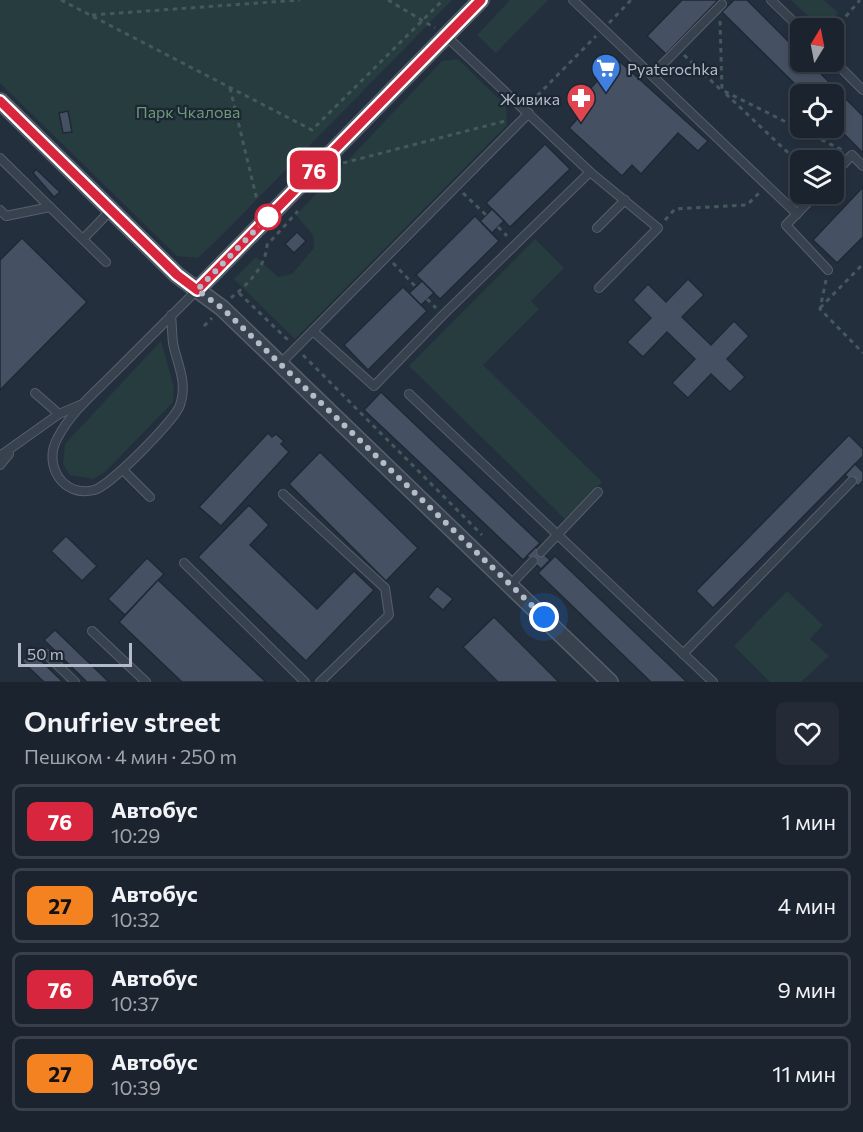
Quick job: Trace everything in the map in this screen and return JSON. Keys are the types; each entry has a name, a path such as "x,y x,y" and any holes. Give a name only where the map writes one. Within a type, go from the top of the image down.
{"street":[{"path":"197,290 481,0"},
{"path":"0,101 177,275 222,308 511,584 610,682"}],"lane":[{"path":"573,0 797,214"},
{"path":"771,0 790,18"},
{"path":"653,74 721,6"},
{"path":"446,36 527,108 590,172 661,230 599,288"},
{"path":"844,71 863,90"},
{"path":"280,364 457,187 527,108"},
{"path":"844,163 852,155 863,166"},
{"path":"0,158 106,262"},
{"path":"313,331 374,386 443,315 590,172"},
{"path":"597,228 625,200"},
{"path":"806,204 786,225 828,270"},
{"path":"0,210 6,216 50,207"},
{"path":"83,239 111,210"},
{"path":"171,315 173,343 183,380 180,406 106,486 93,491 75,490 63,483 54,472 52,458 55,441 82,405 171,315 197,290"},
{"path":"35,393 58,414"},
{"path":"409,394 713,682"},
{"path":"0,454 13,448 58,414 82,405"},
{"path":"0,465 13,448"},
{"path":"123,470 150,497"},
{"path":"683,654 852,481"},
{"path":"541,552 598,492"},
{"path":"283,494 385,588 388,615 320,682"},
{"path":"511,584 533,561"},
{"path":"184,563 305,682"},
{"path":"92,632 146,682"},
{"path":"46,654 75,682"}],"path":[{"path":"61,0 312,130 443,0"},
{"path":"90,16 300,0"},
{"path":"388,0 423,19 446,36"},
{"path":"340,163 515,118 631,0"},
{"path":"844,19 861,0"},
{"path":"721,6 722,90"},
{"path":"678,49 790,155"},
{"path":"230,87 257,200"},
{"path":"722,90 852,155"},
{"path":"661,230 675,209 747,205 767,185"},
{"path":"457,187 486,215"},
{"path":"234,295 239,293 267,259 267,245 303,204"},
{"path":"387,257 416,287"},
{"path":"820,309 863,264"},
{"path":"820,309 828,270"},
{"path":"239,293 488,541"},
{"path":"820,309 863,353"}],"green space":[{"name":"Парк Чкалова","path":"0,0 452,0 198,258 177,256 0,83"},
{"path":"510,0 548,0 496,53 477,35"},
{"path":"791,0 824,0 838,13 834,18 810,18"},
{"path":"458,59 506,106 507,125 295,339 234,279 256,257 278,277 292,274 314,248 313,235 296,215 442,61"},
{"path":"535,239 564,268 531,301 539,309 483,365 602,482 565,519 409,366"},
{"path":"161,341 174,388 173,402 105,472 93,479 70,475 63,464 65,444"},
{"path":"787,591 823,625 810,639 829,656 801,682 770,682 734,646"}],"building":[{"path":"682,0 718,0 666,54 647,36"},
{"path":"734,0 747,0 790,43 790,72 819,72 831,84 795,84 722,12"},
{"path":"617,59 708,141 698,151 678,133 641,174 632,165 622,176 569,128 588,107 580,100"},
{"path":"844,97 863,116 863,153 844,134"},
{"path":"68,111 72,132 63,133 59,113"},
{"path":"545,144 570,169 510,227 486,203"},
{"path":"36,169 60,192 54,197 33,173"},
{"path":"863,187 863,237 837,263 813,240"},
{"path":"492,209 504,221 492,233 480,221"},
{"path":"475,216 499,241 440,299 416,275"},
{"path":"297,232 306,241 294,253 285,244"},
{"path":"22,238 87,302 0,390 0,260"},
{"path":"688,279 704,295 682,317 711,345 734,321 749,336 727,359 745,377 730,392 711,374 688,398 672,383 695,359 667,332 643,357 627,342 651,318 633,300 648,284 666,302"},
{"path":"422,281 434,293 421,305 409,293"},
{"path":"403,287 427,311 368,370 344,345"},
{"path":"381,392 540,543 523,560 364,410"},
{"path":"268,433 272,437 276,434 284,441 281,444 289,452 221,526 199,507"},
{"path":"849,435 863,449 863,456 713,608 696,591"},
{"path":"320,452 418,548 386,581 289,484"},
{"path":"855,464 863,472 863,481 858,486 845,475"},
{"path":"249,505 269,525 250,545 317,609 354,571 374,590 306,661 198,557"},
{"path":"66,536 97,566 82,581 51,551"},
{"path":"536,547 550,560 541,569 527,556"},
{"path":"555,556 687,682 651,682 538,573"},
{"path":"147,558 164,574 125,615 108,599"},
{"path":"158,580 266,682 182,682 119,622"},
{"path":"437,586 453,599 443,610 428,597"},
{"path":"494,617 559,682 498,682 463,647"},
{"path":"55,630 109,682 87,682 44,640"},
{"path":"32,652 63,682 44,682 22,661"}],"bus line":[{"name":"76","path":"0,101 177,275 197,290 481,0"}],"place":[{"name":"Pyaterochka","path":"606,94"},
{"name":"Живика","path":"581,124"}],"route":[{"path":"268,217 197,290 222,308 544,617"}]}
